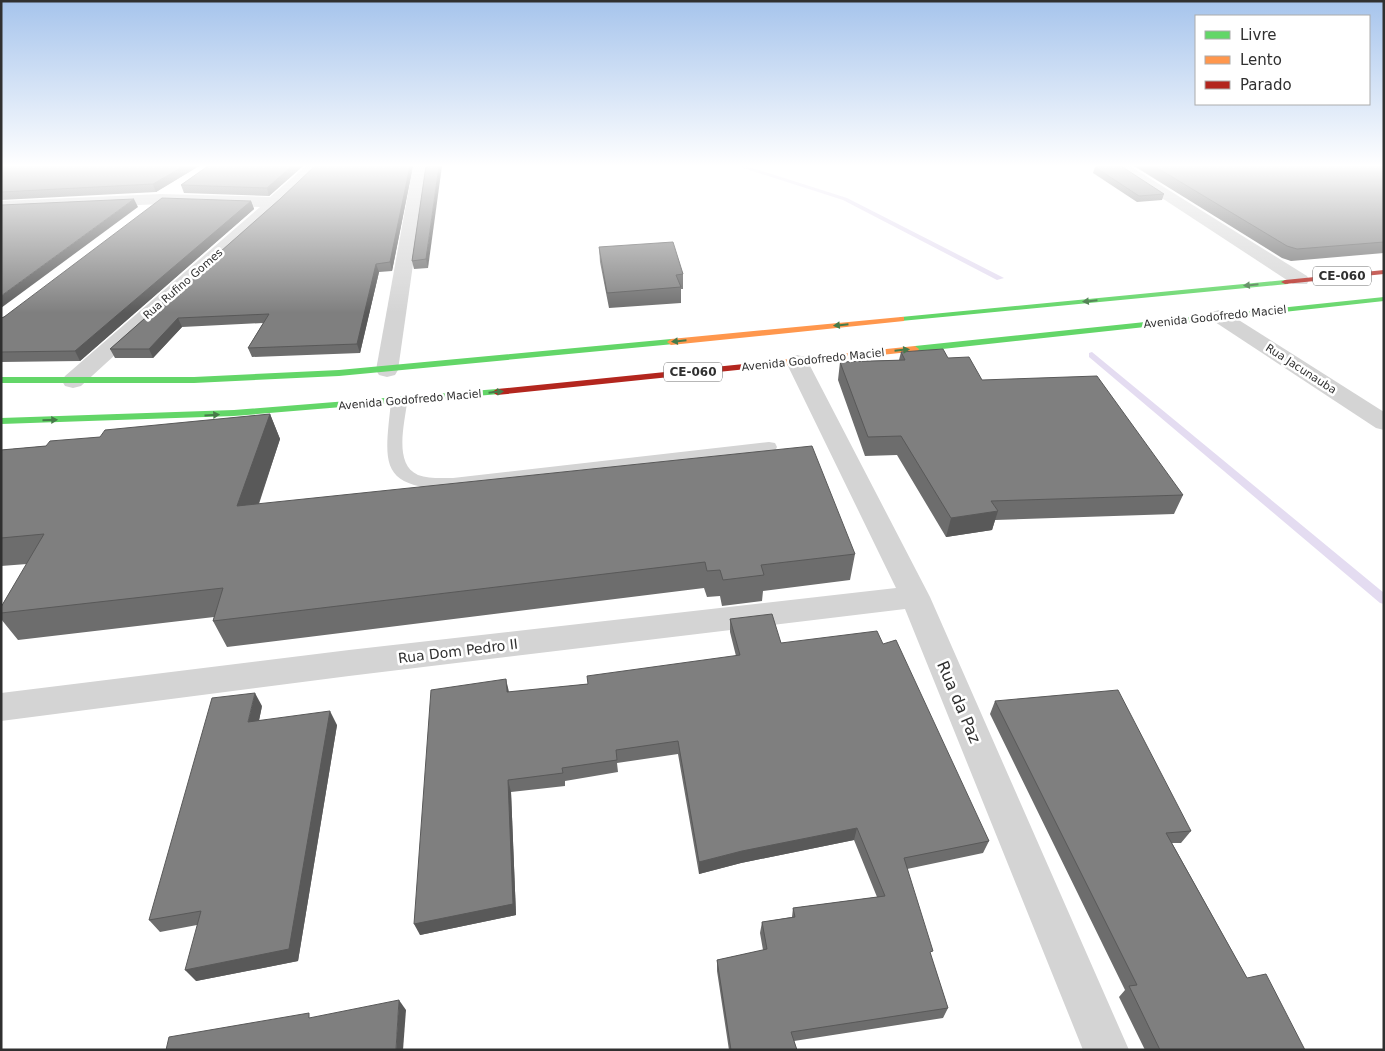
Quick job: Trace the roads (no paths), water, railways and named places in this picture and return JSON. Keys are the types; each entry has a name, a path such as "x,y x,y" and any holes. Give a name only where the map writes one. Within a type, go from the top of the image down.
{"main road":[{"name":"CE-060","path":"1,380 73,381 295,377 387,370 1384,272"},
{"name":"Avenida Godofredo Maciel","path":"1,421 169,418 399,402 1384,300"}],"street":[{"name":"Rua Rufino Gomes","path":"73,381 261,215"},
{"path":"387,370 412,215"},
{"path":"1197,215 1300,280"},
{"name":"Rua Jacunauba","path":"1219,316 1384,423"},
{"name":"Rua da Paz","path":"797,362 915,597 1106,1050"},
{"name":"Rua Dom Pedro II","path":"1,708 349,663 915,597"}],"lane":[{"path":"399,402 394,455 398,468 410,480 430,484 453,484 769,447"}],"waterway":[{"path":"876,215 1000,278"},
{"path":"1092,355 1384,600"}]}
